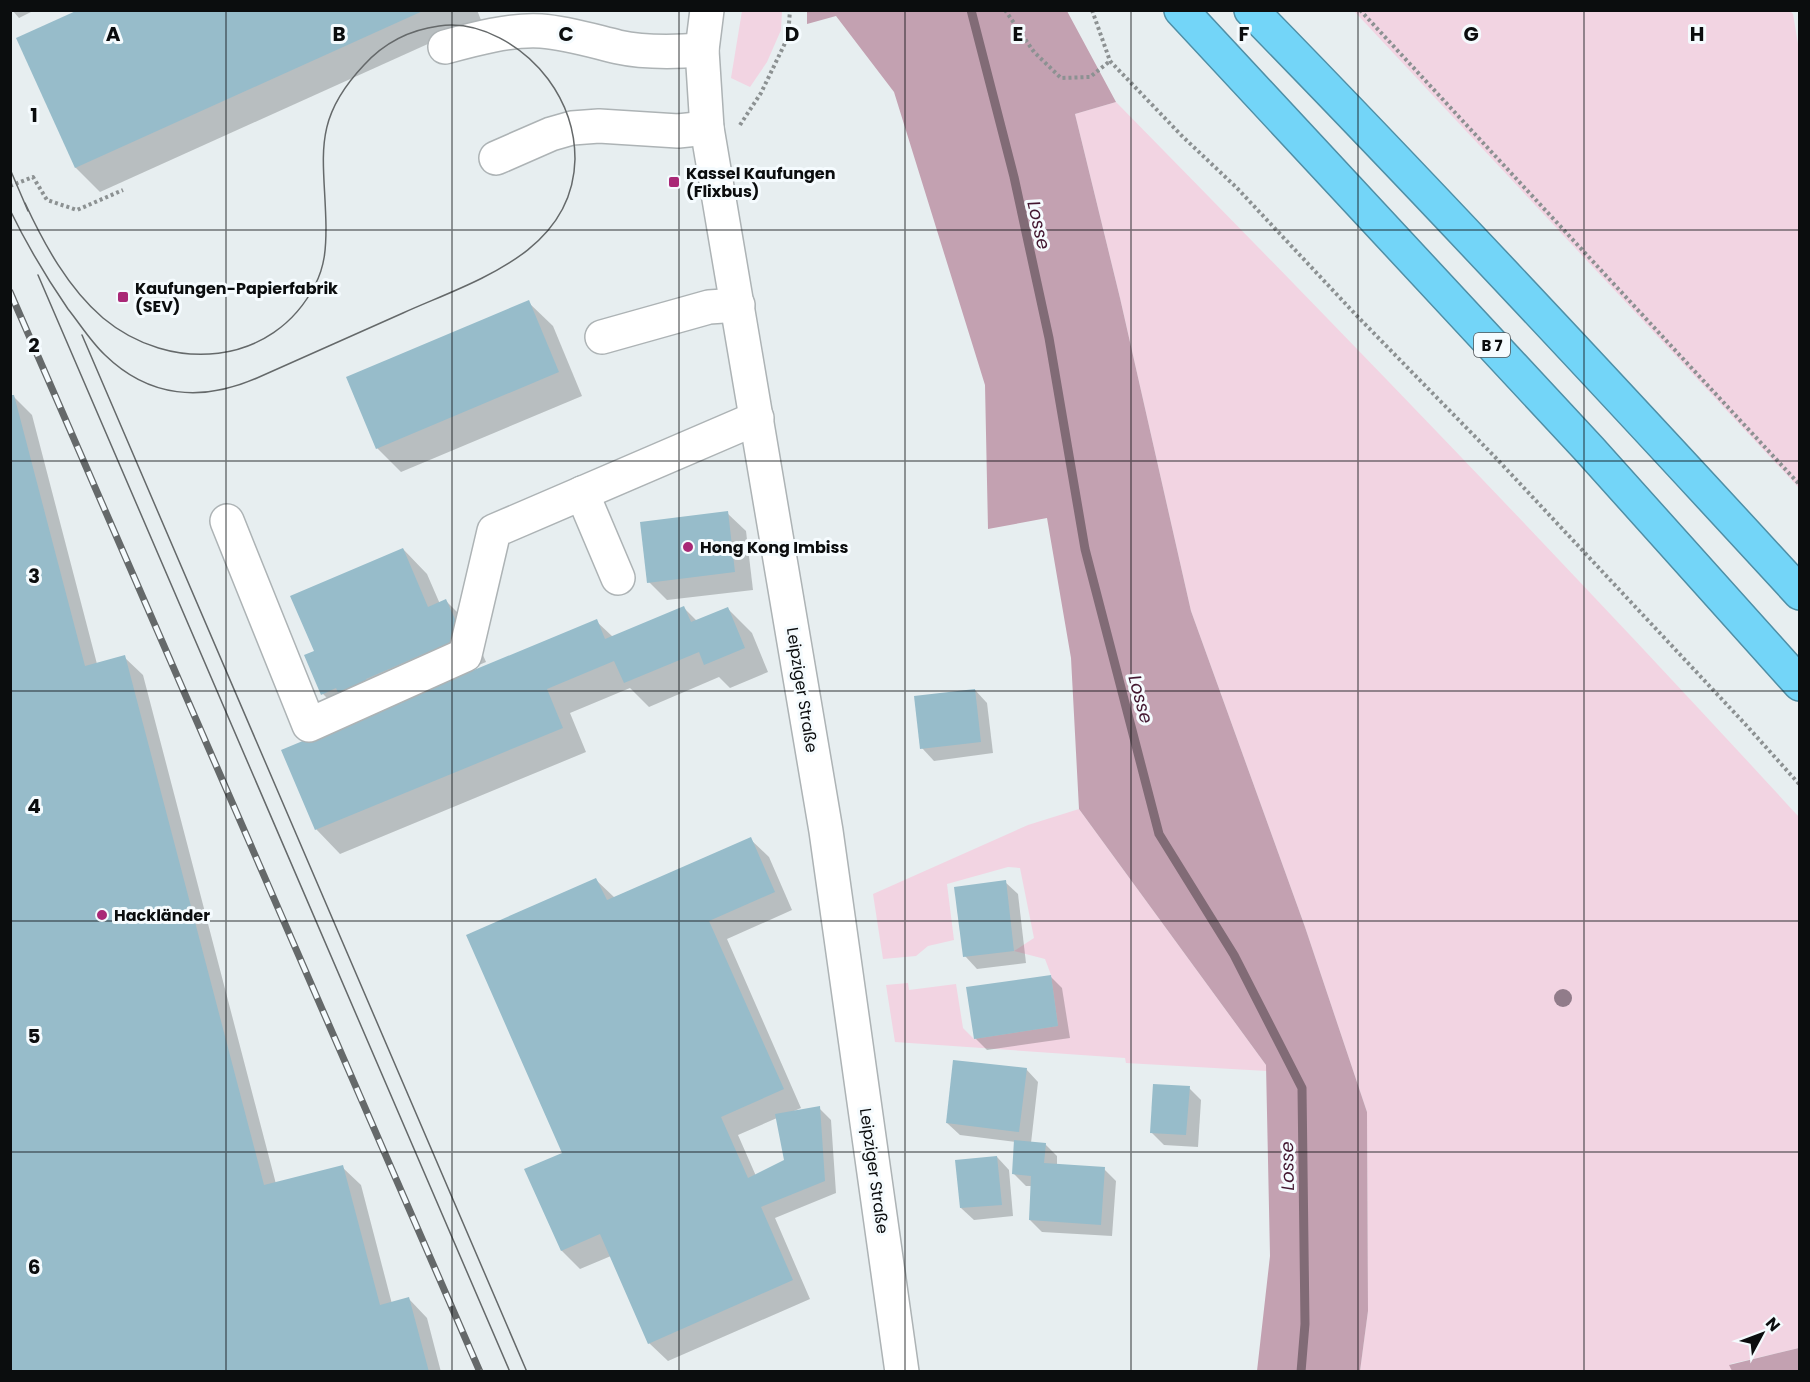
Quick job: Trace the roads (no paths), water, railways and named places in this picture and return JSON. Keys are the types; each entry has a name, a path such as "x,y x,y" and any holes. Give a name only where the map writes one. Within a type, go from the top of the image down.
{"highway":[{"name":"B 7","path":"1181,10 1582,441 1800,684"},
{"path":"1251,10 1386,148 1800,593"}],"street":[{"name":"Leipziger Straße","path":"707,10 702,50 723,127 738,305 826,831 902,1371"},
{"path":"445,47 493,35 539,31 582,37 621,47 672,52 702,50"},
{"path":"496,158 551,134 572,128 599,126 678,131 723,127"},
{"path":"602,337 709,307 738,305"},
{"path":"227,521 309,725 465,655 494,531 757,418"},
{"path":"582,493 618,578"}],"waterway":[{"name":"Losse","path":"971,10 1014,177 1049,338 1085,549 1159,834 1234,955 1302,1088 1305,1324 1301,1372"}],"tram line":[{"path":"10,210 44,273 90,339 105,355 122,369 158,388 196,393 216,391 257,378 460,289 515,259 538,241 557,218 570,191 575,148 568,116 548,79 526,56 499,38 485,31 454,25 417,31 389,44 372,57 347,85 328,123 323,160 325,250 323,264 315,285 297,312 274,333 247,346 218,353 188,354 158,348 130,336 103,318 90,306 58,265 25,203"},
{"path":"10,169 28,211"},
{"path":"38,275 510,1372"},
{"path":"82,335 527,1372"}],"railway":[{"path":"10,292 480,1372"}],"place":[{"name":"Kassel Kaufungen (Flixbus)","path":"674,182"},
{"name":"Kaufungen-Papierfabrik (SEV)","path":"123,297"},
{"name":"Hong Kong Imbiss","path":"688,547"},
{"name":"Hackländer","path":"102,915"}]}
